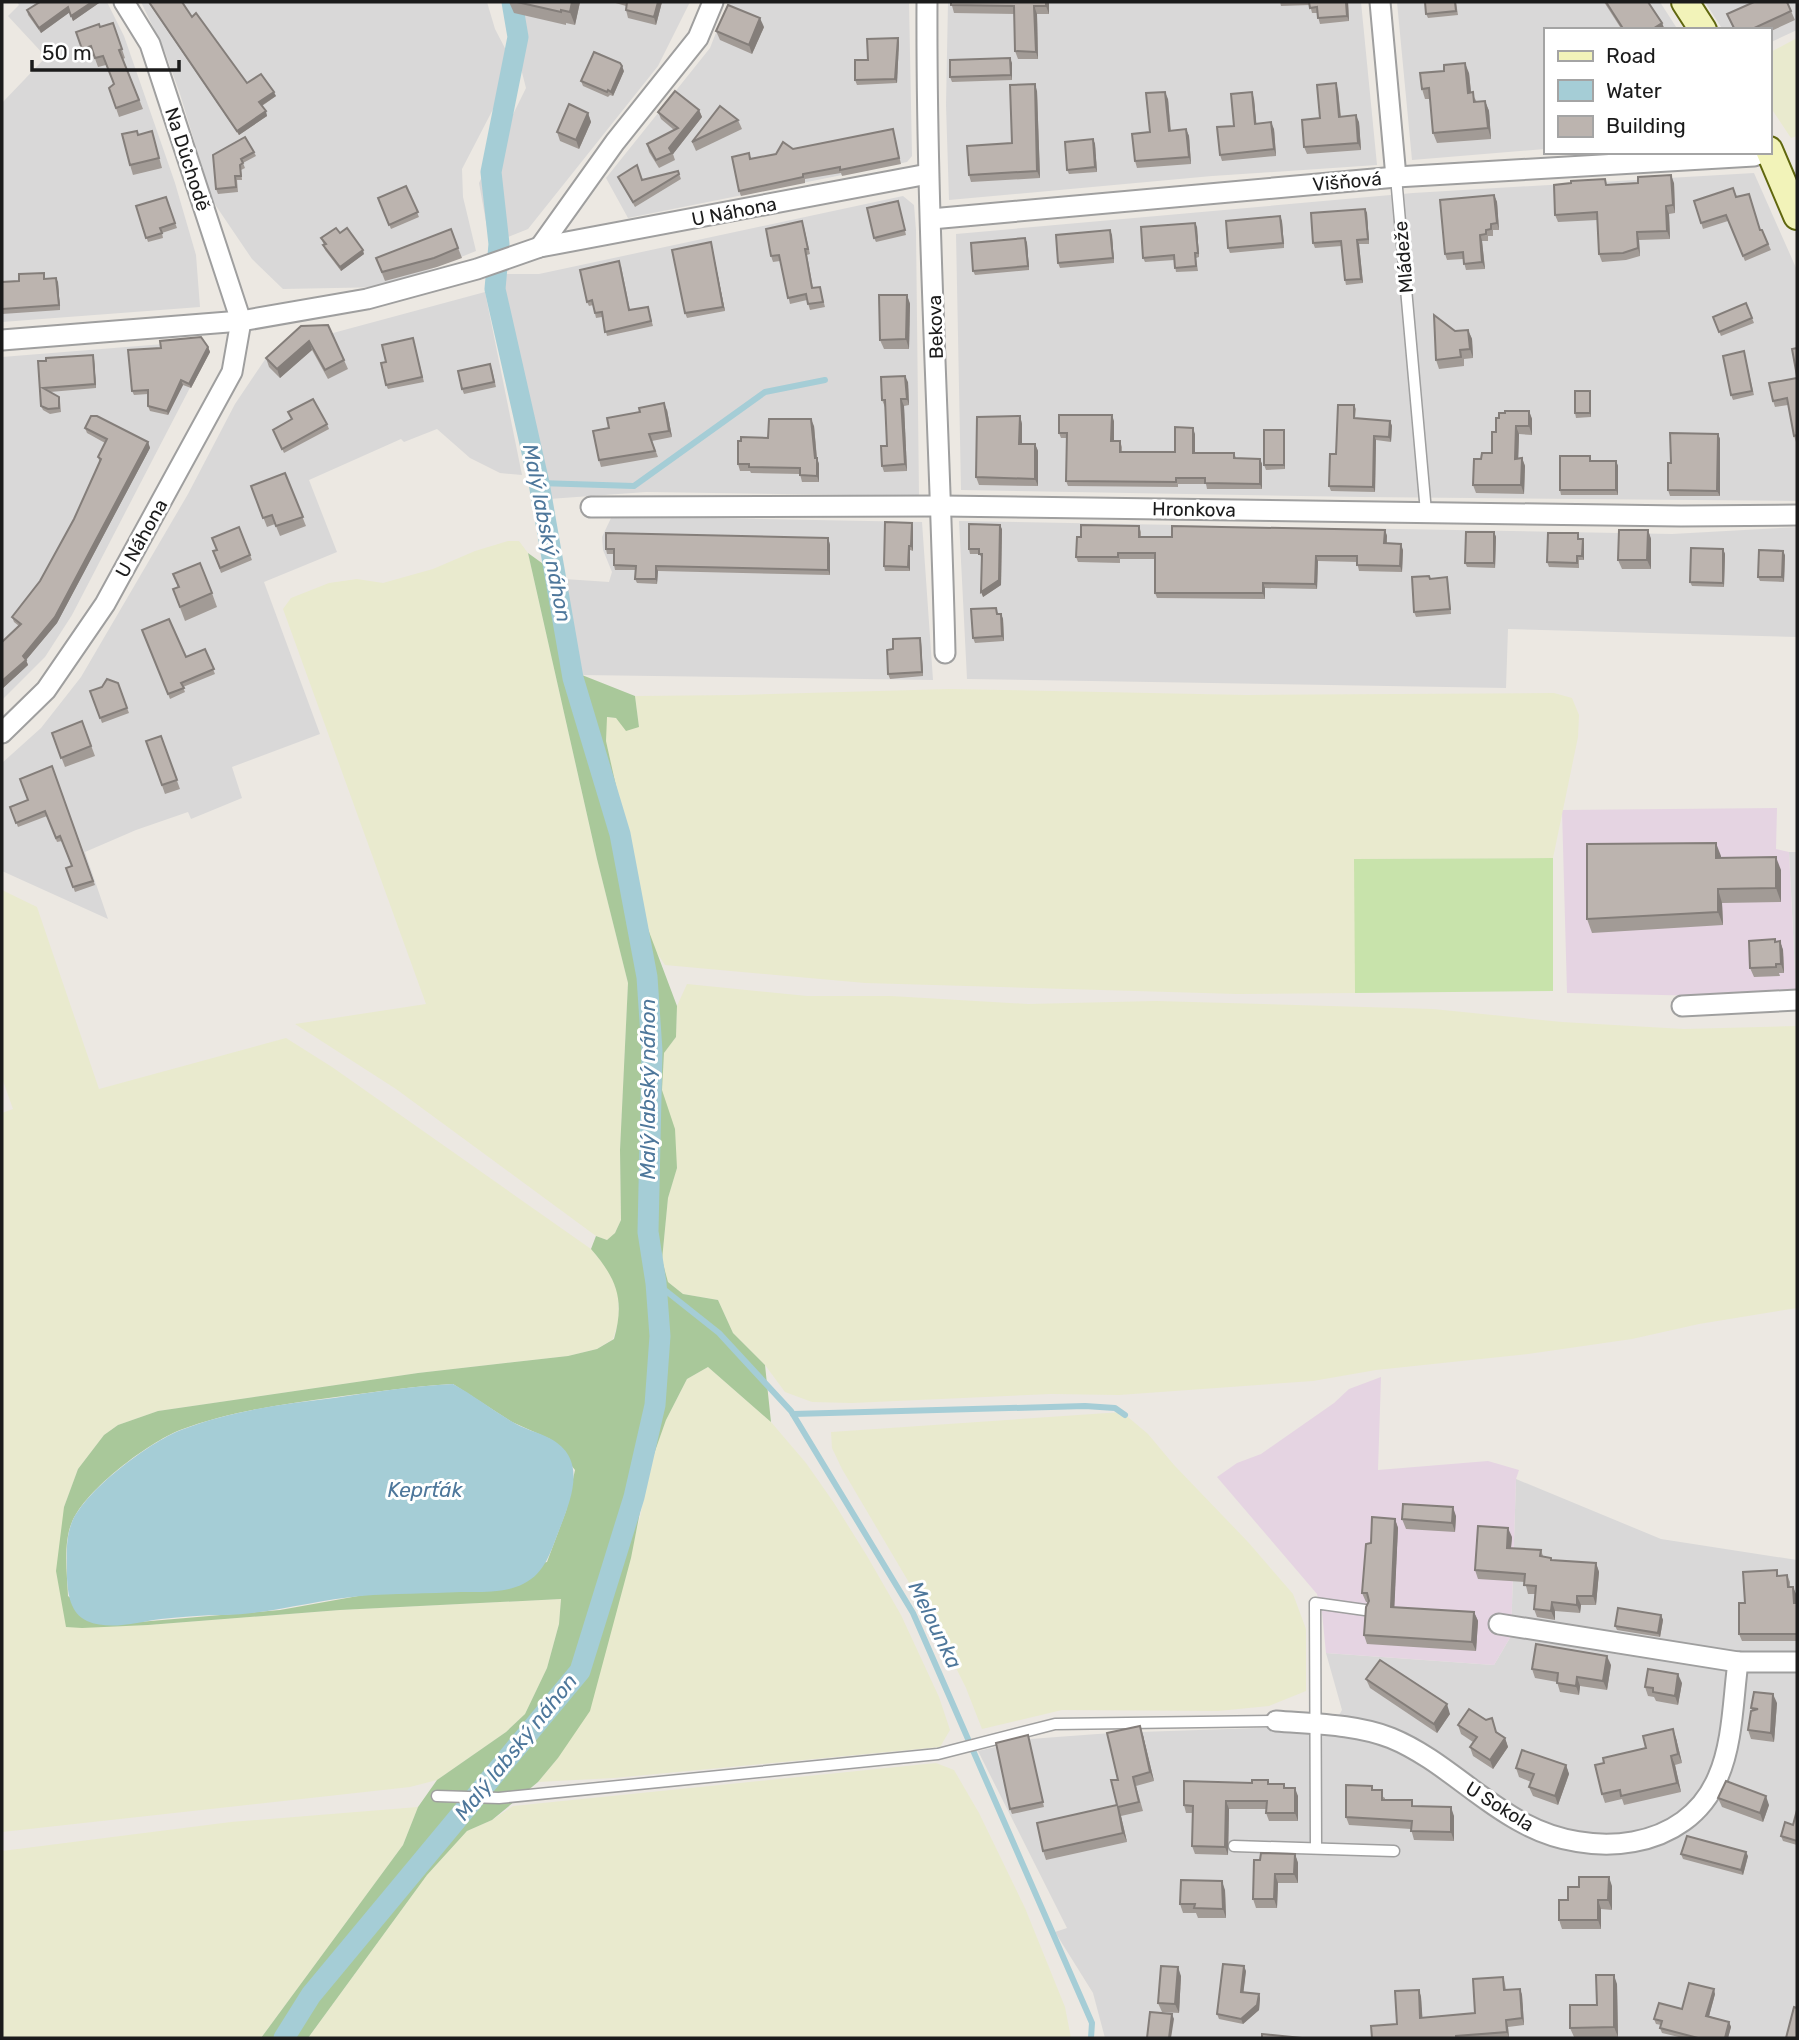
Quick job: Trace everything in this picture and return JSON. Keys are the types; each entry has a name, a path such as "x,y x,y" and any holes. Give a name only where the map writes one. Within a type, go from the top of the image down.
{"street":[{"name":"Na Důchodě","path":"124,2 150,44 241,321"},
{"path":"540,247 615,142 698,38 713,2"},
{"name":"Bekova","path":"927,2 928,174 942,506 945,653"},
{"name":"Mládeže","path":"1380,2 1396,177"},
{"path":"1685,2 1702,28"},
{"name":"Višňová","path":"931,219 1396,177 1741,157 1755,154"},
{"path":"1771,154 1797,216"},
{"name":"U Náhona","path":"2,340 241,321 367,299 477,269 540,247 928,174"},
{"name":"U Náhona","path":"2,733 47,691 105,604 232,372 241,321"},
{"name":"Hronkova","path":"591,508 942,506 1681,516 1797,515"},
{"path":"1682,1006 1797,1000"},
{"path":"1499,1624 1738,1662 1797,1662"},
{"name":"U Sokola","path":"1276,1721 1346,1727 1391,1738 1411,1748 1524,1824 1548,1835 1572,1841 1619,1845 1643,1841 1668,1830 1689,1816 1707,1799 1726,1754 1738,1662"}],"lane":[{"name":"Mládeže","path":"1396,177 1426,512"},
{"path":"1316,1848 1315,1603 1365,1610"},
{"path":"437,1796 499,1798 956,1751 1055,1724 1276,1721"},
{"path":"1234,1846 1394,1851"}],"shaded area":[{"path":"17,2 107,2 124,36 175,183 196,255 200,307 2,322 2,103 46,57 8,16 19,5"},
{"path":"141,2 487,2 495,29 508,54 508,68 504,88 462,169 463,197 476,251 387,287 283,289 252,259 212,200 165,52"},
{"path":"504,2 690,2 658,66 528,229 490,244 479,183 526,88"},
{"path":"728,2 909,2 912,156 907,162 628,218 606,178 710,48"},
{"path":"948,2 1361,2 1377,165 1212,176 949,200 946,105"},
{"path":"1397,2 1660,2 1677,28 1544,28 1544,149 1412,160"},
{"path":"1705,2 1797,2 1797,30 1771,42 1771,28 1722,28"},
{"path":"1754,173 1797,270 1797,501 961,490 956,234 1413,193"},
{"path":"903,196 914,205 916,230 919,496 646,492 549,499 502,274 539,274"},
{"path":"485,292 522,475 500,473 470,458 437,429 404,442 401,439 309,480 337,552 264,582 320,734 232,767 242,798 191,819 188,812 85,852 108,919 2,871 2,763 41,728 81,677 188,494 235,404 266,358 306,333 333,333"},
{"path":"201,341 209,351 72,615 45,657 2,700 2,357"},
{"path":"612,516 922,522 933,680 582,675 564,579 609,582 612,572 603,550 602,537"},
{"path":"959,521 1672,534 1797,527 1797,637 1508,629 1506,688 967,679"},
{"path":"1777,808 1776,849 1789,852 1796,993 1708,996 1567,993 1562,810"},
{"path":"1789,852 1797,852 1797,993 1796,993"},
{"path":"1381,1377 1378,1470 1488,1461 1519,1470 1516,1479 1511,1636 1494,1665 1326,1653 1317,1594 1217,1477 1237,1463 1261,1454 1334,1403 1349,1389"},
{"path":"1516,1479 1661,1539 1797,1560 1797,2038 1105,2038 1093,1993 1055,1932 1067,1928 978,1751 1030,1739 1111,1733 1287,1727 1331,1729 1342,1710 1326,1653 1494,1665 1511,1636"}],"green space":[{"path":"1797,38 1797,136 1791,138 1771,108 1771,52"},
{"path":"508,541 519,541 528,553 597,859 628,983 620,1150 621,1220 615,1233 607,1240 596,1236 396,1089 295,1024 426,1004 283,609 291,598 329,583 357,579 383,583 433,569 475,551"},
{"path":"528,553 564,579 582,675 635,696 639,727 626,731 616,718 607,717 606,741 648,929 677,1006 676,1037 664,1053 662,1090 675,1129 677,1168 668,1198 662,1260 668,1282 683,1294 718,1300 733,1333 765,1365 771,1422 708,1367 687,1379 666,1420 648,1471 631,1558 590,1711 538,1782 492,1820 467,1831 427,1875 308,2038 261,2038 403,1845 418,1807 437,1780 506,1732 525,1714 547,1668 559,1624 561,1599 340,1610 148,1625 66,1627 56,1571 64,1507 78,1469 104,1435 118,1425 158,1411 418,1373 568,1356 597,1349 614,1339 619,1313 616,1291 613,1280 591,1249 596,1236 607,1240 615,1233 621,1220 620,1150 628,983 597,859","holes":["453,1384 512,1422 550,1439 575,1470 566,1511 547,1562 280,1610 104,1625 68,1596 67,1539 79,1509 119,1468 180,1430 238,1413 277,1406 394,1389"]},
{"path":"950,689 1247,695 1554,693 1572,698 1579,715 1578,737 1553,858 1355,859 1355,993 1237,994 865,983 665,965 655,950 648,929 606,741 606,717 639,727 635,696"},
{"path":"1553,858 1553,991 1355,993 1354,859"},
{"path":"2,890 37,907 99,1089 286,1038 332,1067 591,1249 609,1270 618,1293 619,1320 613,1339 597,1349 568,1356 418,1373 158,1411 118,1425 104,1435 78,1469 64,1507 67,1627 148,1625 340,1610 561,1599 559,1624 547,1668 525,1714 506,1732 437,1780 410,1787 2,1832 2,1113 13,1109 2,1078"},
{"path":"687,984 807,996 891,996 1028,1004 1156,1001 1433,1009 1562,1022 1684,1029 1797,1026 1797,1308 1699,1324 1632,1339 1528,1354 1376,1370 1313,1381 1119,1395 1051,1394 852,1403 812,1402 785,1392 765,1365 733,1333 718,1300 683,1294 668,1282 662,1260 668,1198 677,1167 662,1090 664,1053 676,1037 677,1006"},
{"path":"708,1367 771,1422 806,1463 834,1503 901,1615 939,1697 950,1730 940,1747 614,1778 538,1782 558,1758 623,1581 640,1518 648,1471 666,1420 687,1379"},
{"path":"1122,1412 1148,1434 1293,1594 1306,1629 1306,1691 1269,1706 1218,1711 1062,1710 982,1729 966,1688 937,1630 842,1469 832,1448 831,1432"},
{"path":"936,1763 954,1770 979,1813 1025,1908 1065,2007 1071,2038 308,2038 427,1875 467,1831 492,1820 513,1806"},
{"path":"418,1807 403,1845 261,2038 2,2038 2,1851 231,1822"}],"water":[{"name":"Keprťák","path":"453,1384 516,1424 551,1439 562,1447 573,1468 572,1491 550,1552 537,1574 523,1584 493,1591 361,1596 258,1612 169,1618 114,1626 87,1621 73,1608 67,1578 67,1542 72,1522 79,1509 119,1469 167,1436 200,1423 256,1409"}],"building":[{"path":"40,2 92,2 71,16 68,7 39,28 27,10"},
{"path":"149,2 182,2 192,17 196,13 247,83 261,74 274,92 259,102 266,111 237,131"},
{"path":"517,2 572,2 570,12 561,12"},
{"path":"627,2 658,2 654,17 626,10"},
{"path":"951,2 1046,2 1046,6 1034,6 1036,52 1015,51 1014,6 951,5"},
{"path":"1309,2 1346,2 1347,16 1318,18 1317,7 1310,8"},
{"path":"1425,2 1455,2 1456,11 1426,14"},
{"path":"1606,2 1648,2 1662,23 1654,28 1623,28"},
{"path":"1754,2 1787,2 1791,11 1754,28 1734,28 1727,14"},
{"path":"728,5 760,18 749,45 716,31"},
{"path":"113,23 122,49 119,50 139,100 116,108 109,88 114,84 103,56 95,58 91,46 82,49 76,32 99,24 100,27"},
{"path":"898,38 895,79 855,80 855,60 868,60 867,39"},
{"path":"594,52 622,66 611,92 581,81"},
{"path":"1010,58 1011,75 950,77 950,60"},
{"path":"1465,63 1468,93 1473,92 1474,102 1485,101 1488,128 1433,133 1429,88 1422,89 1420,73 1444,71 1444,65"},
{"path":"1336,83 1339,117 1356,115 1358,143 1304,147 1302,120 1320,118 1317,85"},
{"path":"1035,84 1037,171 969,175 967,146 1012,143 1010,85"},
{"path":"675,91 699,110 669,148 672,153 656,160 647,144 678,128 658,112"},
{"path":"1165,92 1169,131 1186,129 1189,157 1135,161 1132,134 1150,132 1146,93"},
{"path":"1252,92 1255,124 1271,122 1274,149 1220,155 1217,127 1234,126 1231,94"},
{"path":"569,104 588,113 576,140 557,132"},
{"path":"720,106 738,120 692,142"},
{"path":"893,129 899,158 840,170 840,167 803,174 803,177 739,191 732,157 749,153 750,159 776,154 783,142 793,149"},
{"path":"137,131 138,135 152,131 159,158 130,165 122,134"},
{"path":"245,137 254,152 241,159 241,176 235,176 236,187 216,189 213,155"},
{"path":"1093,139 1095,167 1067,170 1065,142"},
{"path":"637,165 642,180 678,171 679,174 633,202 618,177"},
{"path":"1671,175 1673,205 1666,206 1667,231 1637,232 1638,248 1623,253 1599,254 1597,212 1555,215 1554,185 1605,179 1606,185 1638,183 1638,177"},
{"path":"406,186 418,212 389,225 378,198"},
{"path":"1733,188 1736,197 1749,194 1760,230 1768,244 1743,256 1726,215 1701,223 1694,201"},
{"path":"1494,195 1497,223 1491,224 1491,229 1486,230 1486,234 1480,235 1482,262 1464,264 1463,252 1445,254 1440,200"},
{"path":"166,197 175,223 160,228 162,233 146,238 136,206"},
{"path":"898,201 905,230 874,238 867,208"},
{"path":"1365,209 1368,239 1357,240 1361,279 1345,280 1341,241 1313,243 1311,213"},
{"path":"1280,216 1283,243 1228,248 1226,221"},
{"path":"802,221 812,288 820,287 823,302 808,304 806,294 788,298 779,255 771,256 766,229"},
{"path":"1195,223 1198,253 1195,253 1196,266 1175,268 1174,255 1143,258 1141,227"},
{"path":"336,228 340,233 347,228 363,250 340,267 323,245 326,244 321,238"},
{"path":"451,229 458,248 434,258 382,272 376,258"},
{"path":"1110,230 1113,258 1058,263 1056,235"},
{"path":"1025,238 1028,266 973,271 971,243"},
{"path":"711,242 723,307 685,313 672,250"},
{"path":"619,261 629,310 648,307 651,321 605,332 602,312 595,313 592,300 587,302 580,270"},
{"path":"44,273 44,279 56,278 59,305 2,309 2,282 19,281 19,274"},
{"path":"879,295 907,295 906,339 880,340"},
{"path":"1746,303 1752,318 1719,332 1713,317"},
{"path":"1434,315 1455,331 1468,330 1470,349 1460,350 1461,357 1436,360"},
{"path":"328,325 344,360 325,370 309,341 277,369 266,358 301,326"},
{"path":"201,337 208,347 189,384 181,380 167,411 148,406 148,390 132,391 128,350 161,348 160,341"},
{"path":"413,338 422,377 386,385 381,363 386,362 382,345"},
{"path":"1797,348 1797,376 1792,349"},
{"path":"1744,351 1752,391 1731,395 1723,356"},
{"path":"93,355 95,384 43,388 59,397 59,408 48,409 41,406 38,361 46,361 46,358"},
{"path":"490,364 494,382 462,389 458,371"},
{"path":"905,376 907,399 901,399 905,464 882,466 881,446 887,446 881,377"},
{"path":"1797,378 1797,435 1794,436 1787,398 1773,401 1769,383"},
{"path":"1575,391 1590,391 1590,413 1575,413"},
{"path":"313,399 327,424 282,449 273,430 292,419 288,412"},
{"path":"664,403 669,431 649,434 655,451 599,460 593,431 609,428 607,418 640,412 639,408"},
{"path":"1338,405 1354,405 1354,418 1390,421 1389,437 1374,436 1373,487 1329,486 1330,454 1336,454"},
{"path":"1529,411 1529,426 1516,426 1515,459 1522,458 1521,485 1473,485 1474,459 1481,459 1482,453 1492,453 1492,432 1496,432 1496,418 1499,418 1499,413"},
{"path":"1059,415 1112,415 1111,441 1120,441 1120,452 1175,452 1175,427 1193,428 1193,453 1234,453 1234,458 1260,459 1260,484 1205,483 1205,478 1176,478 1176,482 1066,481 1067,433 1059,433"},
{"path":"91,416 97,416 148,442 55,617 23,656 26,660 2,681 2,642 21,624 12,617 40,581 74,519 101,459 98,457 107,439 85,428"},
{"path":"1020,416 1019,444 1035,444 1035,479 976,477 977,417"},
{"path":"769,419 811,419 817,476 800,475 800,468 749,467 749,464 738,464 738,441 741,441 741,437 768,438"},
{"path":"1264,430 1284,430 1284,465 1264,465"},
{"path":"1670,433 1718,434 1717,491 1668,490"},
{"path":"1560,456 1590,456 1590,461 1616,461 1616,490 1560,490"},
{"path":"285,473 303,517 276,526 272,515 263,518 251,486"},
{"path":"885,522 912,523 908,567 884,566"},
{"path":"969,524 1000,525 999,580 981,592 982,554 979,554 979,549 969,549"},
{"path":"1081,525 1139,526 1139,537 1172,537 1172,526 1385,530 1384,543 1401,544 1400,566 1357,565 1357,556 1316,556 1315,584 1263,583 1263,593 1155,593 1155,553 1118,553 1118,557 1076,557"},
{"path":"239,527 250,555 220,568 213,551 217,550 212,538"},
{"path":"1619,530 1648,530 1647,560 1618,560"},
{"path":"1466,532 1494,532 1494,563 1465,563"},
{"path":"606,533 828,538 828,570 656,566 656,579 635,579 636,566 614,565 614,549 606,549"},
{"path":"1548,533 1578,533 1578,539 1583,539 1582,556 1577,556 1577,563 1547,562"},
{"path":"1691,548 1723,549 1723,583 1690,582"},
{"path":"1759,550 1783,551 1782,577 1758,577"},
{"path":"200,563 212,593 180,607 173,589 179,587 173,574"},
{"path":"1429,576 1430,579 1447,577 1450,609 1414,612 1412,577"},
{"path":"996,608 997,614 1001,614 1002,636 973,638 971,609"},
{"path":"169,619 186,657 205,649 214,669 181,683 184,688 168,694 142,630"},
{"path":"920,638 922,672 888,674 887,650 893,649 893,639"},
{"path":"107,679 118,683 127,708 100,718 90,691 102,687"},
{"path":"82,721 91,746 61,758 52,733"},
{"path":"161,736 177,780 162,785 146,741"},
{"path":"52,766 93,881 73,887 66,868 72,866 60,836 56,838 45,811 16,823 10,807 28,800 20,779"},
{"path":"1716,843 1716,858 1776,857 1776,888 1718,889 1718,912 1587,919 1587,844"},
{"path":"1775,939 1775,942 1780,941 1781,964 1776,964 1776,967 1750,968 1749,941"},
{"path":"1403,1504 1453,1507 1452,1523 1402,1519"},
{"path":"1372,1517 1395,1519 1391,1607 1474,1612 1472,1642 1364,1635 1369,1601 1367,1593 1362,1593 1366,1544 1371,1543"},
{"path":"1478,1526 1508,1528 1507,1548 1541,1550 1540,1556 1551,1560 1596,1563 1593,1596 1577,1596 1577,1605 1552,1602 1551,1611 1534,1609 1536,1586 1524,1585 1525,1574 1475,1570"},
{"path":"1777,1570 1777,1576 1787,1575 1788,1587 1793,1587 1794,1603 1797,1603 1797,1634 1739,1634 1739,1603 1745,1603 1743,1572"},
{"path":"1618,1608 1661,1615 1658,1633 1615,1626"},
{"path":"1536,1644 1607,1656 1603,1681 1577,1677 1576,1686 1557,1683 1558,1673 1532,1669"},
{"path":"1380,1660 1447,1704 1434,1724 1366,1679"},
{"path":"1648,1669 1678,1674 1675,1696 1653,1692 1653,1688 1645,1687"},
{"path":"1754,1692 1773,1694 1771,1733 1748,1730 1751,1711 1758,1709 1751,1708"},
{"path":"1469,1709 1486,1720 1492,1718 1496,1732 1505,1738 1490,1760 1470,1747 1477,1737 1458,1725"},
{"path":"1140,1726 1150,1772 1133,1777 1139,1802 1118,1807 1123,1833 1043,1851 1037,1823 1117,1805 1111,1780 1118,1780 1107,1733"},
{"path":"1673,1729 1678,1754 1671,1756 1677,1783 1621,1796 1620,1790 1602,1794 1595,1765 1604,1763 1603,1758 1646,1748 1643,1736"},
{"path":"1028,1735 1043,1802 1010,1809 996,1743"},
{"path":"1522,1750 1566,1765 1555,1796 1529,1787 1534,1774 1516,1768"},
{"path":"1252,1780 1268,1780 1268,1784 1284,1784 1284,1788 1295,1788 1295,1813 1266,1813 1267,1801 1226,1801 1225,1847 1192,1846 1193,1806 1184,1805 1184,1781 1252,1783"},
{"path":"1726,1781 1766,1796 1760,1813 1718,1798"},
{"path":"1346,1785 1372,1786 1372,1790 1382,1790 1382,1800 1412,1800 1412,1806 1451,1807 1451,1832 1411,1831 1412,1821 1346,1817"},
{"path":"1797,1810 1797,1841 1781,1836 1785,1822 1793,1825"},
{"path":"1687,1836 1746,1852 1741,1870 1681,1854"},
{"path":"1261,1853 1295,1854 1294,1874 1275,1874 1274,1899 1253,1899 1254,1860 1260,1860"},
{"path":"1579,1877 1609,1877 1608,1900 1598,1900 1598,1920 1559,1920 1559,1900 1568,1900 1568,1887 1579,1887"},
{"path":"1181,1880 1222,1881 1223,1909 1194,1908 1195,1904 1180,1904"},
{"path":"1223,1964 1244,1966 1241,1992 1259,1994 1257,2005 1241,2019 1217,2014"},
{"path":"1161,1966 1178,1967 1175,2004 1158,2003"},
{"path":"1596,1975 1614,1975 1614,2027 1570,2028 1570,2005 1597,2005"},
{"path":"1503,1977 1504,1990 1520,1989 1522,2018 1506,2020 1507,2032 1456,2038 1372,2038 1371,2026 1397,2024 1395,1991 1419,1990 1420,2018 1475,2013 1473,1979"},
{"path":"1689,1983 1714,1989 1706,2016 1729,2022 1725,2038 1698,2038 1660,2028 1662,2021 1654,2019 1659,2003 1682,2009"},
{"path":"1794,2007 1797,2008 1797,2038 1786,2038"},
{"path":"1150,2012 1172,2014 1169,2038 1147,2038"},
{"path":"1262,2034 1302,2038 1262,2038"}],"waterway":[{"name":"Malý labský náhon","path":"284,2038 311,1995 580,1671 634,1497 655,1405 660,1336 656,1283 648,1232 652,1051 647,977 620,834 573,678 539,483 495,289 499,244 491,172 518,37 512,2"},
{"path":"539,483 634,486 765,392 825,380"},
{"name":"Melounka","path":"656,1283 719,1333 791,1411 913,1613 1092,2023 1091,2038"},
{"path":"793,1414 1085,1406 1115,1408 1125,1415"}]}
